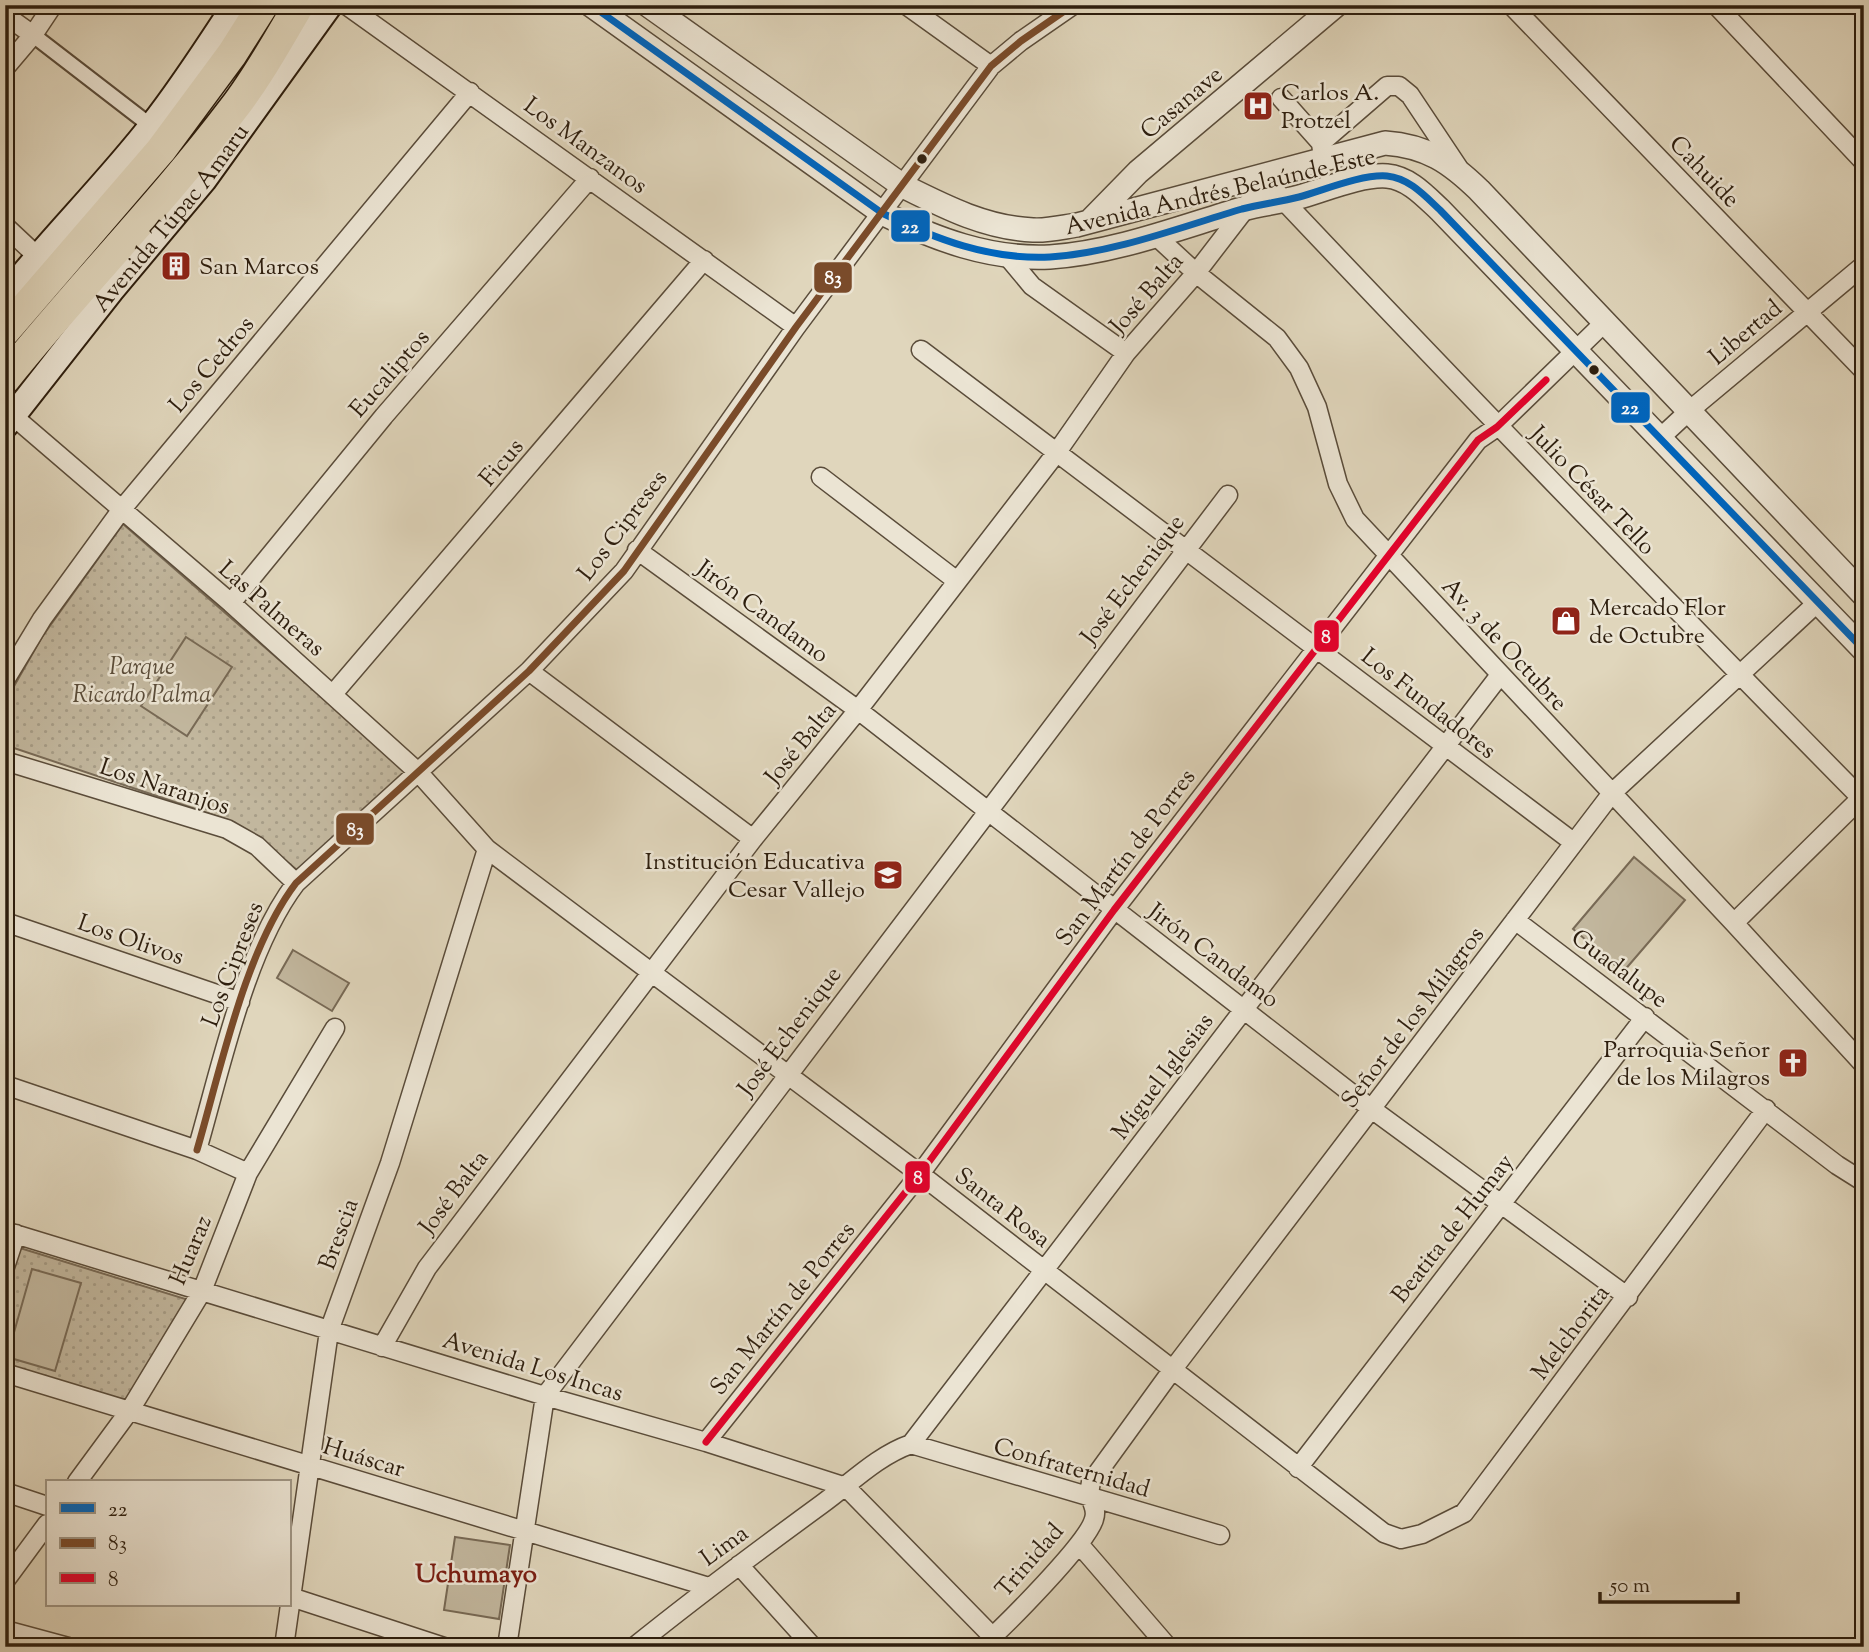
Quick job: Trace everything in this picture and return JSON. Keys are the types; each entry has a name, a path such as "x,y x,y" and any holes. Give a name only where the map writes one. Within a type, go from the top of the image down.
{"highway":[{"name":"Avenida Túpac Amaru","path":"5,331 161,150 232,54 263,5"},
{"name":"Avenida Túpac Amaru","path":"5,379 141,221 234,107 299,5"}],"main road":[{"path":"5,296 151,126 188,77 235,5"},
{"name":"Avenida Túpac Amaru","path":"9,421 111,291 204,180 330,5"}],"street":[{"path":"5,68 33,35 53,5"},
{"name":"Los Manzanos","path":"346,5 796,327"},
{"name":"Avenida Andrés Belaúnde Este","path":"591,5 882,213 925,234 972,249 1007,256 1050,257 1081,253 1367,178 1386,176 1402,179 1440,210 1864,650"},
{"name":"Avenida Andrés Belaúnde Este","path":"648,5 903,186 944,207 989,224 1035,231 1090,221 1264,176 1322,150 1385,143 1411,145 1434,154 1462,173 1864,595"},
{"path":"906,5 991,66"},
{"name":"Los Cipreses","path":"197,1150 240,1002 261,945 280,904 296,883 529,671 624,571 796,327 991,66 1021,41 1073,5"},
{"name":"Casanave","path":"1081,253 1083,230 1138,172 1336,5"},
{"name":"Cahuide","path":"1511,5 1864,371"},
{"path":"1716,5 1864,162"},
{"path":"5,15 151,126"},
{"path":"1281,98 1322,150 1387,86 1399,86 1410,95 1462,173"},
{"name":"Los Cedros","path":"5,680 42,619 122,509 470,92"},
{"name":"Julio César Tello","path":"1264,176 1284,201 1497,427 1862,800"},
{"name":"José Balta","path":"382,1347 427,1268 753,839 858,710 1056,452 1126,353 1196,274 1246,208 1264,176"},
{"name":"Eucaliptos","path":"231,603 384,416 590,178"},
{"path":"5,226 37,256"},
{"name":"Av. 3 de Octubre","path":"1155,235 1196,274 1277,338 1298,368 1317,407 1338,484 1355,519 1864,1065"},
{"path":"1007,256 1031,286 1126,353"},
{"name":"Ficus","path":"333,694 704,260"},
{"name":"Libertad","path":"1660,438 1864,265"},
{"name":"San Martín de Porres","path":"706,1442 920,1174 1114,910 1478,440 1497,427 1605,322"},
{"name":"Los Fundadores","path":"921,350 1573,842"},
{"name":"Las Palmeras","path":"9,421 122,509 333,694 419,773 487,849"},
{"path":"821,477 957,581"},
{"name":"José Echenique","path":"507,1647 545,1396 1228,495"},
{"name":"Jirón Candamo","path":"637,550 858,710 1373,1110 1628,1297"},
{"name":"Señor de los Milagros","path":"1090,1498 1091,1482 1173,1369 1612,793 1818,602"},
{"path":"529,671 753,839"},
{"name":"Miguel Iglesias","path":"846,1487 893,1451 911,1444 1500,675"},
{"name":"Los Naranjos","path":"5,761 227,829 257,846 296,883"},
{"path":"1734,923 1862,800"},
{"name":"Santa Rosa","path":"487,849 920,1174 1384,1533"},
{"name":"Brescia","path":"290,1604 329,1331 390,1163 487,849"},
{"name":"Guadalupe","path":"1515,919 1837,1165 1864,1182"},
{"name":"Los Olivos","path":"5,922 240,1002"},
{"name":"Beatita de Humay","path":"1298,1468 1645,1017"},
{"name":"Huaraz","path":"78,1480 130,1410 202,1291 248,1173 335,1028"},
{"path":"5,1085 197,1150 248,1173"},
{"name":"Melchorita","path":"1384,1533 1401,1539 1422,1534 1465,1513 1766,1109"},
{"path":"5,1267 11,1233"},
{"name":"Avenida Los Incas","path":"11,1233 382,1347 706,1442 846,1487 987,1642"},
{"name":"Huáscar","path":"5,1373 709,1587"},
{"name":"Confraternidad","path":"911,1444 1220,1535"},
{"name":"Lima","path":"635,1647 709,1587 846,1487"},
{"path":"5,1492 46,1506"},
{"name":"Trinidad","path":"987,1642 1079,1544 1094,1521 1095,1508 1090,1498"},
{"path":"5,1581 46,1525"},
{"path":"1079,1544 1168,1647"},
{"path":"739,1565 813,1647"},
{"path":"291,1597 444,1647"},
{"name":"Brescia","path":"284,1647 290,1606"},
{"path":"5,1630 68,1647"}],"green space":[{"name":"Parque Ricardo Palma","path":"123,524 407,771 297,870 262,841 231,821 5,745 5,702 42,637"},
{"path":"186,637 232,667 187,736 141,706"},
{"path":"1634,857 1685,900 1623,972 1573,929"},
{"path":"293,950 349,983 332,1011 277,978"},
{"path":"20,1248 192,1301 131,1405 5,1370 5,1296"},
{"path":"32,1269 81,1283 55,1371 7,1357"},
{"path":"455,1537 510,1545 499,1619 444,1610"}],"transit line":[{"name":"22","path":"591,5 882,213 943,239 984,251 1028,257 1074,255 1123,245 1242,209 1299,197 1355,180 1377,176 1402,180 1416,188 1440,210 1864,650"},
{"name":"83","path":"197,1150 225,1047 249,975 262,941 296,883 529,671 624,571 796,327 991,66 1021,41 1073,5"},
{"name":"8","path":"706,1442 920,1174 1114,910 1478,440 1497,427 1546,380"}],"place":[{"name":"Carlos A. Protzel","path":"1258,106"},
{"name":"San Marcos","path":"176,266"},
{"name":"Mercado Flor de Octubre","path":"1566,621"},
{"name":"Institución Educativa Cesar Vallejo","path":"888,875"},
{"name":"Parroquia Señor de los Milagros","path":"1793,1063"}],"district":[{"name":"Uchumayo","path":"476,1573"}]}
